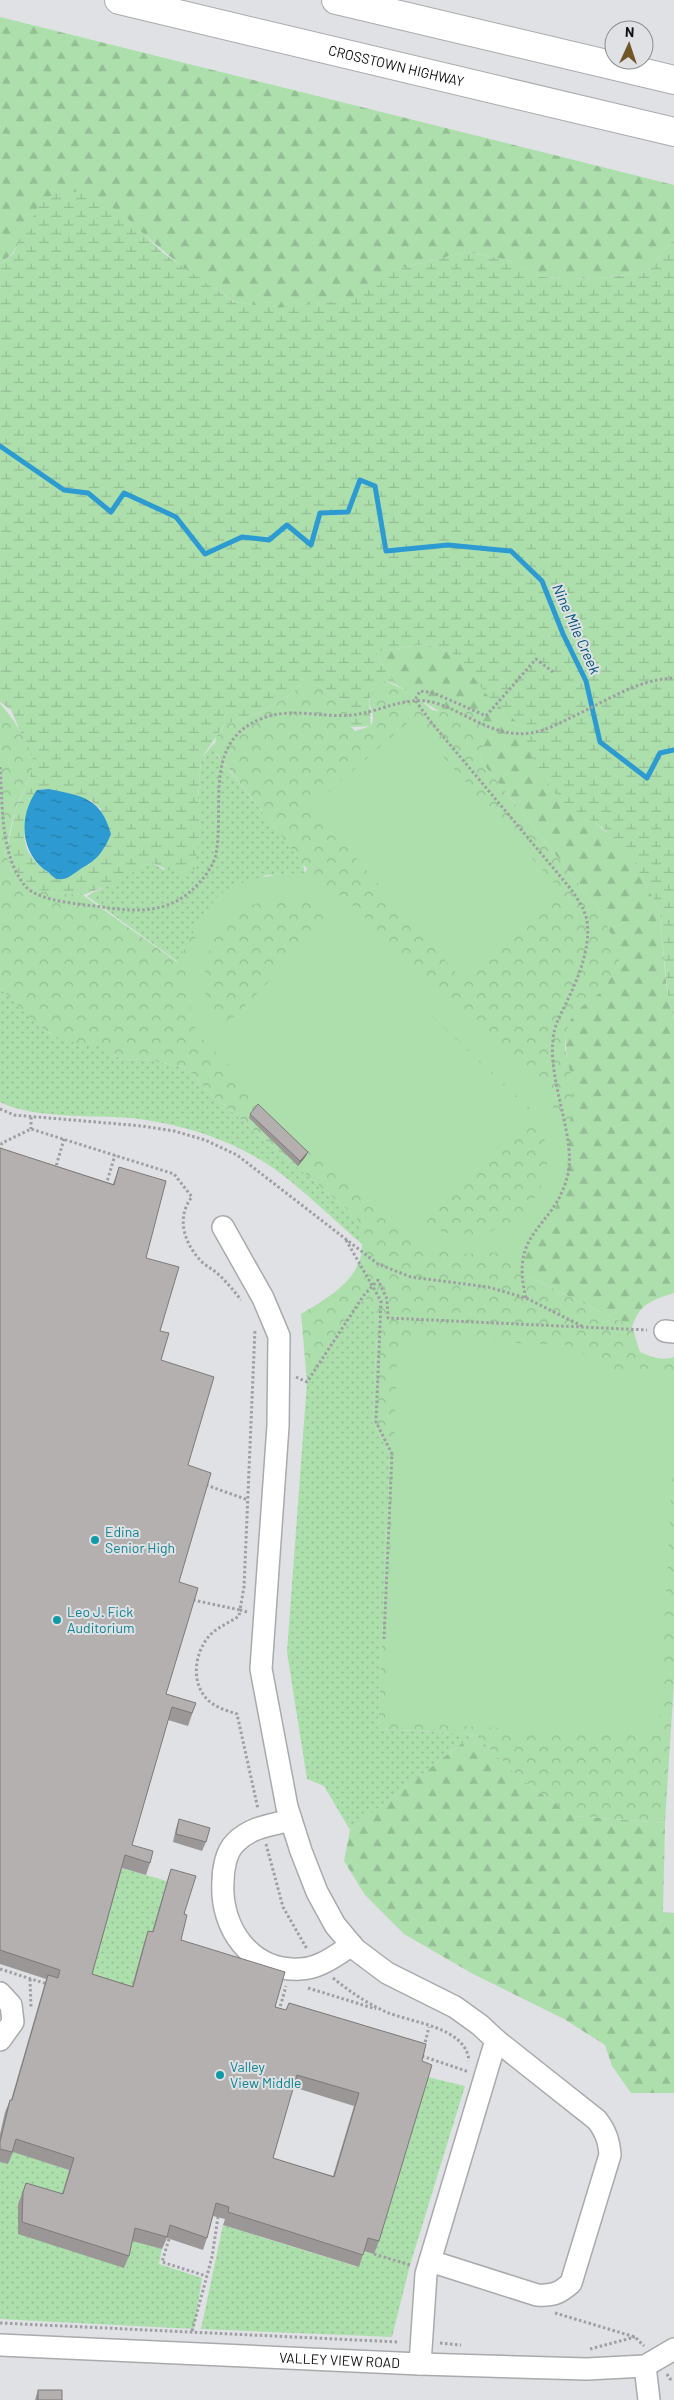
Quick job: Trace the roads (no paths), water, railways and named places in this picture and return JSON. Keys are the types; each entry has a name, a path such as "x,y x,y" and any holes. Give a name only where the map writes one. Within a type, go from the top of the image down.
{"highway":[{"name":"CROSSTOWN HIGHWAY","path":"119,0 674,132"},
{"path":"336,0 674,80"},
{"path":"581,58 674,70"}],"street":[{"path":"223,1227 263,1298 279,1336 278,1426 261,1669 291,1820 317,1892 335,1925 352,1946 387,1973 455,2007 597,2120 605,2131 610,2155 571,2283 560,2292 550,2296 537,2295 430,2261"},
{"path":"291,1820 246,1833 234,1844 223,1873 222,1893 227,1919 236,1938 248,1952 265,1962 283,1968 302,1970 320,1965 352,1946"},
{"path":"0,1993 11,2005 13,2022 0,2040"},
{"path":"420,2364 426,2274 496,2040"},
{"name":"VALLEY VIEW ROAD","path":"0,2346 420,2364 587,2369 645,2366 659,2360 674,2349"},
{"path":"645,2366 649,2400"}],"water":[{"path":"49,789 81,797 96,806 107,822 111,834 103,850 96,858 64,879 56,878 39,864 27,845 25,834 27,811 31,800 37,790"}],"waterway":[{"name":"Nine Mile Creek","path":"0,446 64,490 88,493 111,512 124,493 176,517 205,554 242,537 269,540 287,525 311,545 320,513 348,512 360,480 375,486 386,551 448,545 511,551 542,581 563,634 586,681 600,742 647,778 660,753 674,750"}],"place":[{"name":"Edina Senior High","path":"95,1540"},
{"name":"Leo J. Fick Auditorium","path":"57,1620"},
{"name":"Valley View Middle","path":"220,2075"}]}
